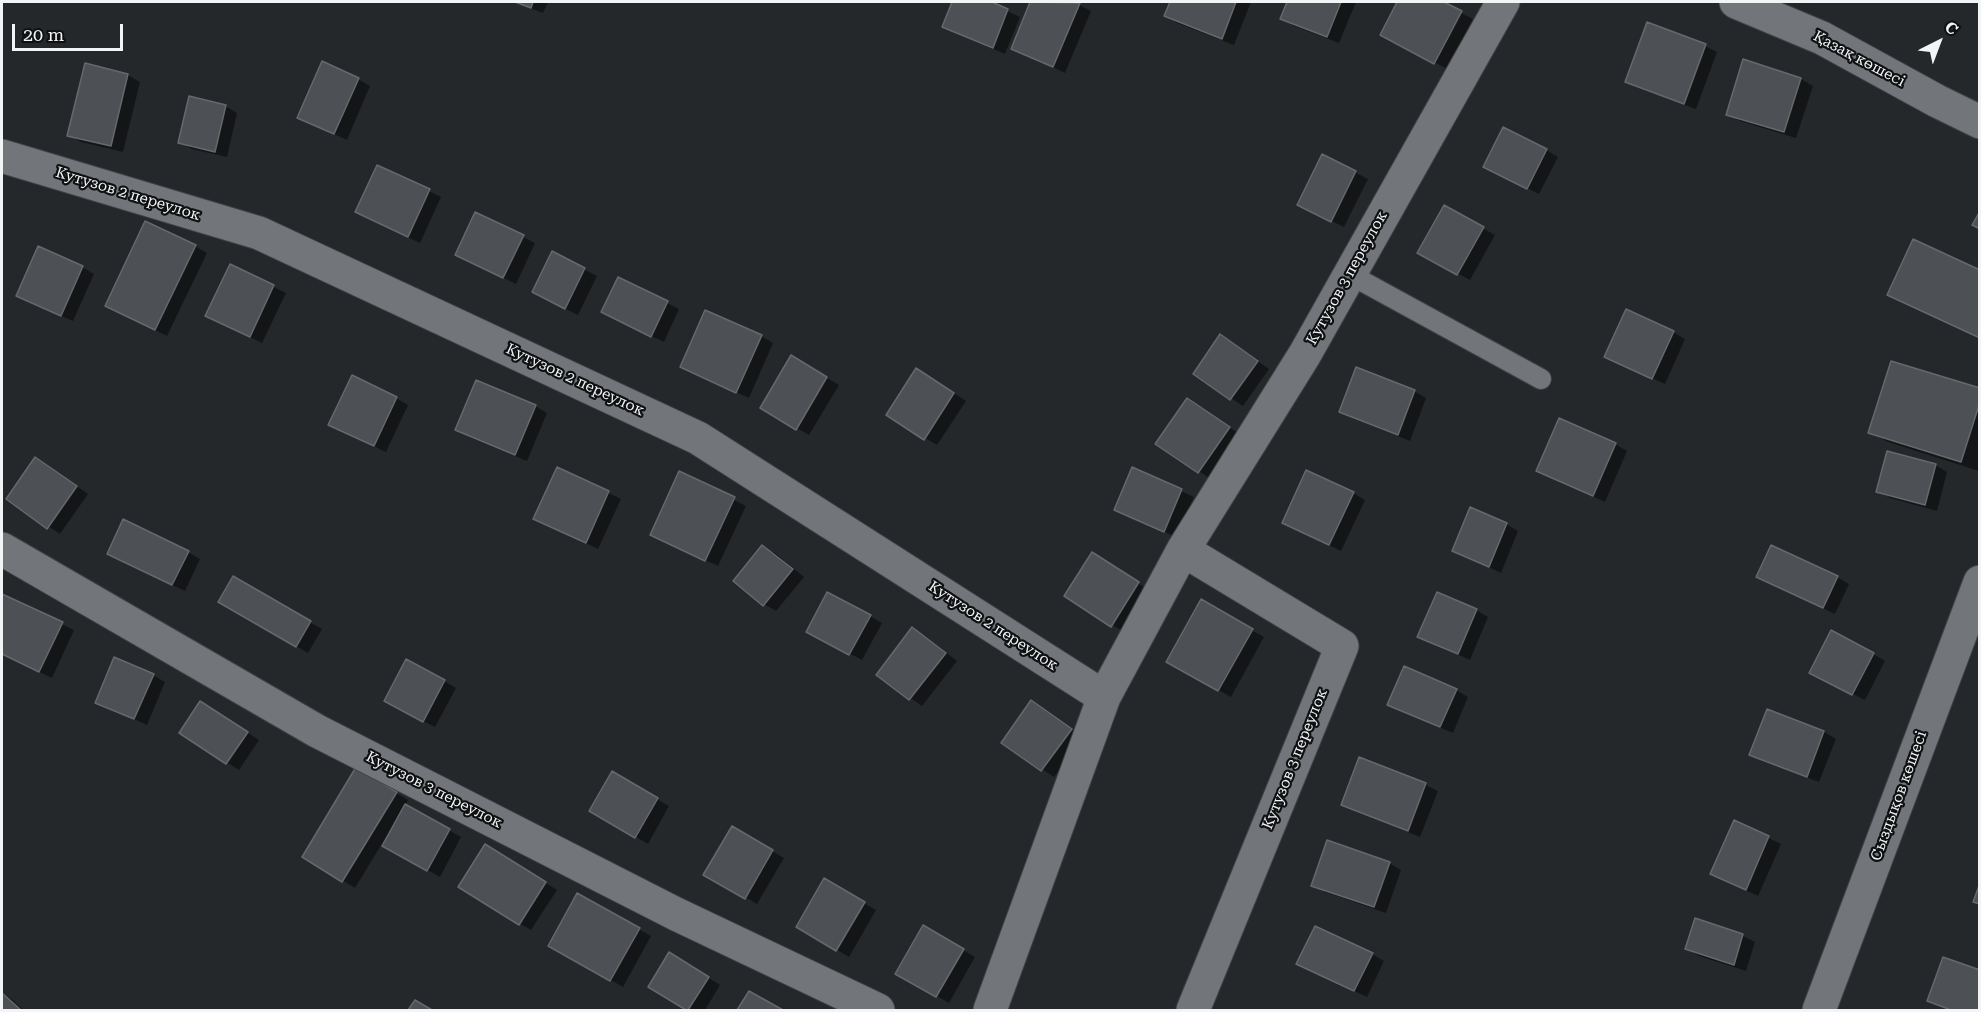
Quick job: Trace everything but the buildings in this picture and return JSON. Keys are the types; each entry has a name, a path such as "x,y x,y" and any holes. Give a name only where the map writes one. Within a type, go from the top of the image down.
{"street":[{"name":"Кутузов 3 переулок","path":"990,1011 1104,697 1183,550 1305,354 1503,2"},
{"name":"Қазақ көшесі","path":"1736,2 1822,38 1980,122"},
{"name":"Кутузов 2 переулок","path":"2,156 259,233 698,438 1104,697"},
{"name":"Кутузов 3 переулок","path":"2,549 317,731 676,914 878,1011"},
{"name":"Кутузов 3 переулок","path":"1183,550 1342,646 1193,1011"},
{"name":"Сыздықов көшесі","path":"1820,1011 1980,582"}],"lane":[{"path":"1349,274 1541,380"}]}
